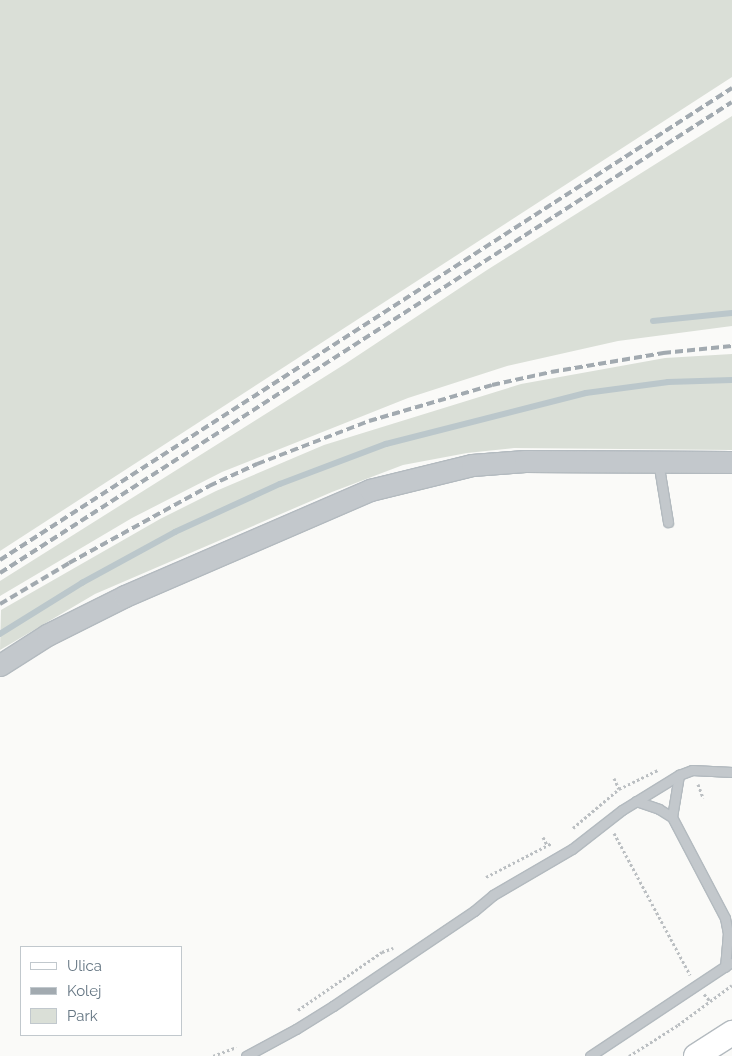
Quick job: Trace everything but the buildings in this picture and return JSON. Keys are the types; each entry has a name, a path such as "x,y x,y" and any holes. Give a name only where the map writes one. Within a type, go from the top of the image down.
{"main road":[{"path":"696,1056 732,1033"}],"street":[{"path":"0,665 47,635 125,596 370,490 472,465 525,461 727,464"}],"lane":[{"path":"658,462 668,522"},
{"path":"246,1056 296,1030 334,1006 467,916 493,896 572,849 636,801 679,775 692,770 732,772"},
{"path":"672,817 679,775"},
{"path":"590,1056 698,987 729,964 728,920 672,817 659,809 636,801"}],"path":[{"path":"571,830 619,789 665,766"},
{"path":"614,778 619,789"},
{"path":"598,806 698,987 710,1001"},
{"path":"543,837 547,845"},
{"path":"486,877 556,841"},
{"path":"296,1011 382,952 394,947"},
{"path":"629,1056 732,985"},
{"path":"213,1056 244,1044"}],"green space":[{"path":"0,0 732,0 732,77 0,551"},
{"path":"732,116 732,326 618,341 507,366 408,398 222,472 132,518 0,596 0,581 345,364 487,270"},
{"path":"732,354 732,450 514,448 467,453 403,465 332,492 95,594 0,650 1,610 160,519 216,491 324,445 521,384 665,358"}],"waterway":[{"path":"653,321 732,313"},
{"path":"0,634 82,583 175,532 280,484 386,444 586,393 668,382 732,380"}],"railway":[{"path":"0,560 732,88"},
{"path":"0,573 732,102"},
{"path":"0,604 69,563 209,486 257,464 369,421 492,385 551,372 663,353 732,346"}]}
